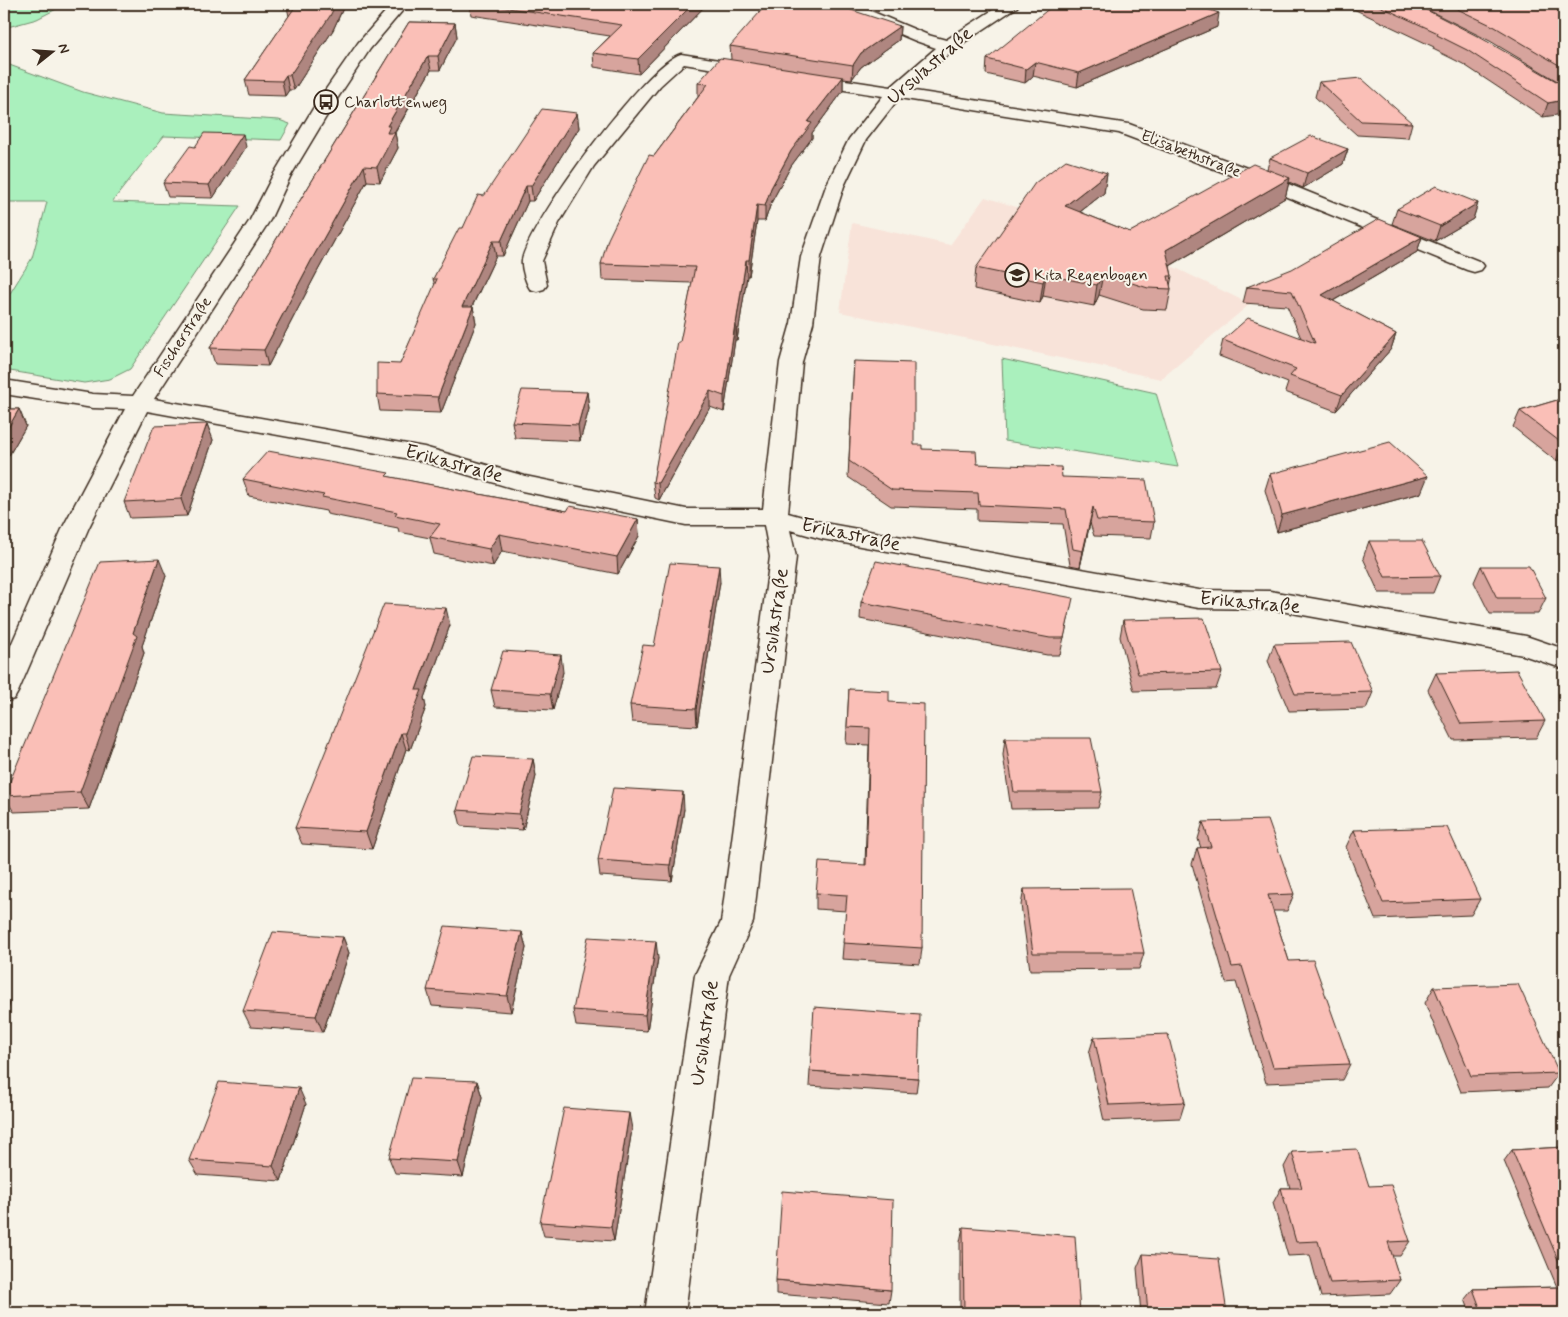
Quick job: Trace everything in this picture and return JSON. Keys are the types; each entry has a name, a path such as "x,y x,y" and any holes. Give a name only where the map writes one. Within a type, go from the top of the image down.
{"street":[{"name":"Fischerstraße","path":"4,692 76,527 140,403 260,220 281,177 326,102 364,46 400,4"},
{"path":"841,4 922,38 948,46"},
{"name":"Ursulastraße","path":"665,1313 712,975 737,922 783,557 775,518 790,362 802,323 811,256 830,199 858,139 894,92 948,46 1012,4"},
{"path":"537,285 532,261 549,223 586,164 654,82 682,59 768,73"},
{"path":"788,76 894,92"},
{"name":"Elisabethstraße","path":"894,92 1123,128 1264,181 1474,266"},
{"name":"Erikastraße","path":"4,387 93,401 140,403 424,454 522,483 686,517 775,518 822,531 1199,599 1270,600 1526,646 1564,659"}],"shaded area":[{"name":"Kita Regenbogen","path":"985,197 1116,239 1250,304 1161,379 840,312 852,223 950,245"}],"green space":[{"path":"4,4 66,4 37,19 4,28"},
{"path":"4,63 83,92 163,113 279,120 290,124 281,140 164,136 112,202 240,206 130,369 110,379 84,383 4,370 4,303 32,258 47,202 4,202"},
{"path":"1002,359 1156,393 1178,467 1005,441"}],"building":[{"path":"288,4 336,4 290,75 286,75 282,81 245,80 295,7 287,7"},
{"path":"481,4 693,4 638,59 593,53 622,25"},
{"path":"767,4 833,4 900,26 861,53 853,65 730,46"},
{"path":"1060,4 1191,4 1219,13 1079,73 1035,62 1026,69 987,59 1051,7"},
{"path":"1375,4 1415,4 1481,38 1564,85 1564,100 1548,103 1467,50 1437,35 1438,33"},
{"path":"1447,4 1564,4 1564,68 1495,27"},
{"path":"409,22 455,23 438,56 428,56 387,126 390,126 387,133 395,133 377,167 364,166 264,350 210,348"},
{"path":"720,58 843,77 808,122 812,123 791,151 771,188 765,206 757,205 724,396 710,391 658,483 653,482 678,342 680,342 695,267 601,264 608,239 649,155 654,156 708,84 698,83"},
{"path":"1361,78 1412,123 1361,121 1319,82"},
{"path":"542,109 577,113 531,186 526,186 501,241 493,241 462,307 473,307 438,397 377,394 377,363 400,364 437,279 433,279 459,228 463,228 478,195 484,196"},
{"path":"204,133 243,134 209,185 163,183 190,146 195,147"},
{"path":"1311,136 1348,149 1307,173 1270,158"},
{"path":"1066,160 1107,173 1065,206 1130,232 1253,164 1290,178 1166,250 1172,276 1168,276 1171,289 1148,288 1103,274 1097,285 1046,275 1043,282 976,268 1035,183"},
{"path":"1436,186 1478,203 1440,226 1397,209"},
{"path":"1379,219 1422,237 1322,295 1396,334 1342,395 1290,376 1296,369 1223,340 1248,318 1315,343 1292,291 1247,287 1292,269"},
{"path":"854,361 914,363 914,445 922,445 922,449 976,451 977,464 1061,467 1062,477 1146,480 1154,522 1097,520 1093,507 1083,551 1073,549 1066,509 979,505 978,493 892,490 849,461"},
{"path":"522,390 587,392 578,425 512,422"},
{"path":"1564,398 1564,444 1563,444 1520,411"},
{"path":"4,409 19,409 4,435"},
{"path":"207,424 181,499 124,502 154,426"},
{"path":"1390,442 1428,476 1282,515 1270,474"},
{"path":"268,451 389,473 386,476 567,511 570,506 638,519 617,557 499,534 489,549 430,537 440,524 395,515 397,512 322,497 324,495 243,479"},
{"path":"1369,541 1422,541 1440,576 1385,577"},
{"path":"159,559 133,633 137,636 80,792 4,796 100,562"},
{"path":"876,561 1073,598 1064,638 1050,638 861,602"},
{"path":"670,563 719,566 696,709 630,705 643,645 654,646"},
{"path":"1481,566 1529,566 1546,598 1497,598"},
{"path":"384,604 446,608 416,690 422,690 405,733 401,733 366,832 295,828"},
{"path":"1204,618 1222,672 1138,674 1123,620"},
{"path":"1351,642 1373,692 1295,694 1274,644"},
{"path":"503,651 561,655 550,694 491,690"},
{"path":"1517,670 1545,721 1461,724 1436,673"},
{"path":"849,689 889,691 889,702 924,704 922,948 843,943 847,895 816,893 819,862 866,865 870,728 847,727"},
{"path":"1005,738 1091,738 1102,792 1014,792"},
{"path":"473,756 533,759 519,814 457,810"},
{"path":"613,788 683,792 670,865 598,860"},
{"path":"1268,820 1294,894 1268,895 1289,961 1313,960 1350,1064 1273,1067 1242,966 1232,967 1197,848 1211,847 1203,822"},
{"path":"1447,827 1480,899 1383,903 1354,830"},
{"path":"1130,888 1144,953 1033,953 1024,889"},
{"path":"445,926 522,932 507,996 427,990"},
{"path":"273,932 343,937 316,1016 243,1011"},
{"path":"588,937 656,941 645,1015 573,1010"},
{"path":"1518,984 1559,1073 1471,1076 1434,987"},
{"path":"814,1007 920,1015 918,1078 810,1071"},
{"path":"1168,1034 1185,1102 1109,1105 1094,1037"},
{"path":"411,1078 477,1081 458,1162 389,1158"},
{"path":"219,1082 299,1088 273,1166 189,1160"},
{"path":"564,1108 629,1113 611,1227 540,1222"},
{"path":"1564,1147 1564,1274 1512,1150"},
{"path":"1357,1149 1369,1186 1391,1185 1410,1241 1388,1242 1400,1280 1330,1283 1318,1241 1296,1242 1281,1188 1302,1188 1292,1152"},
{"path":"782,1191 893,1200 891,1290 776,1280"},
{"path":"963,1227 1075,1236 1080,1313 964,1313"},
{"path":"1143,1254 1219,1259 1227,1313 1148,1313"},
{"path":"1564,1287 1564,1313 1482,1313 1473,1289"}],"place":[{"name":"Charlottenweg","path":"326,102"},
{"name":"Kita Regenbogen","path":"1017,275"}]}
